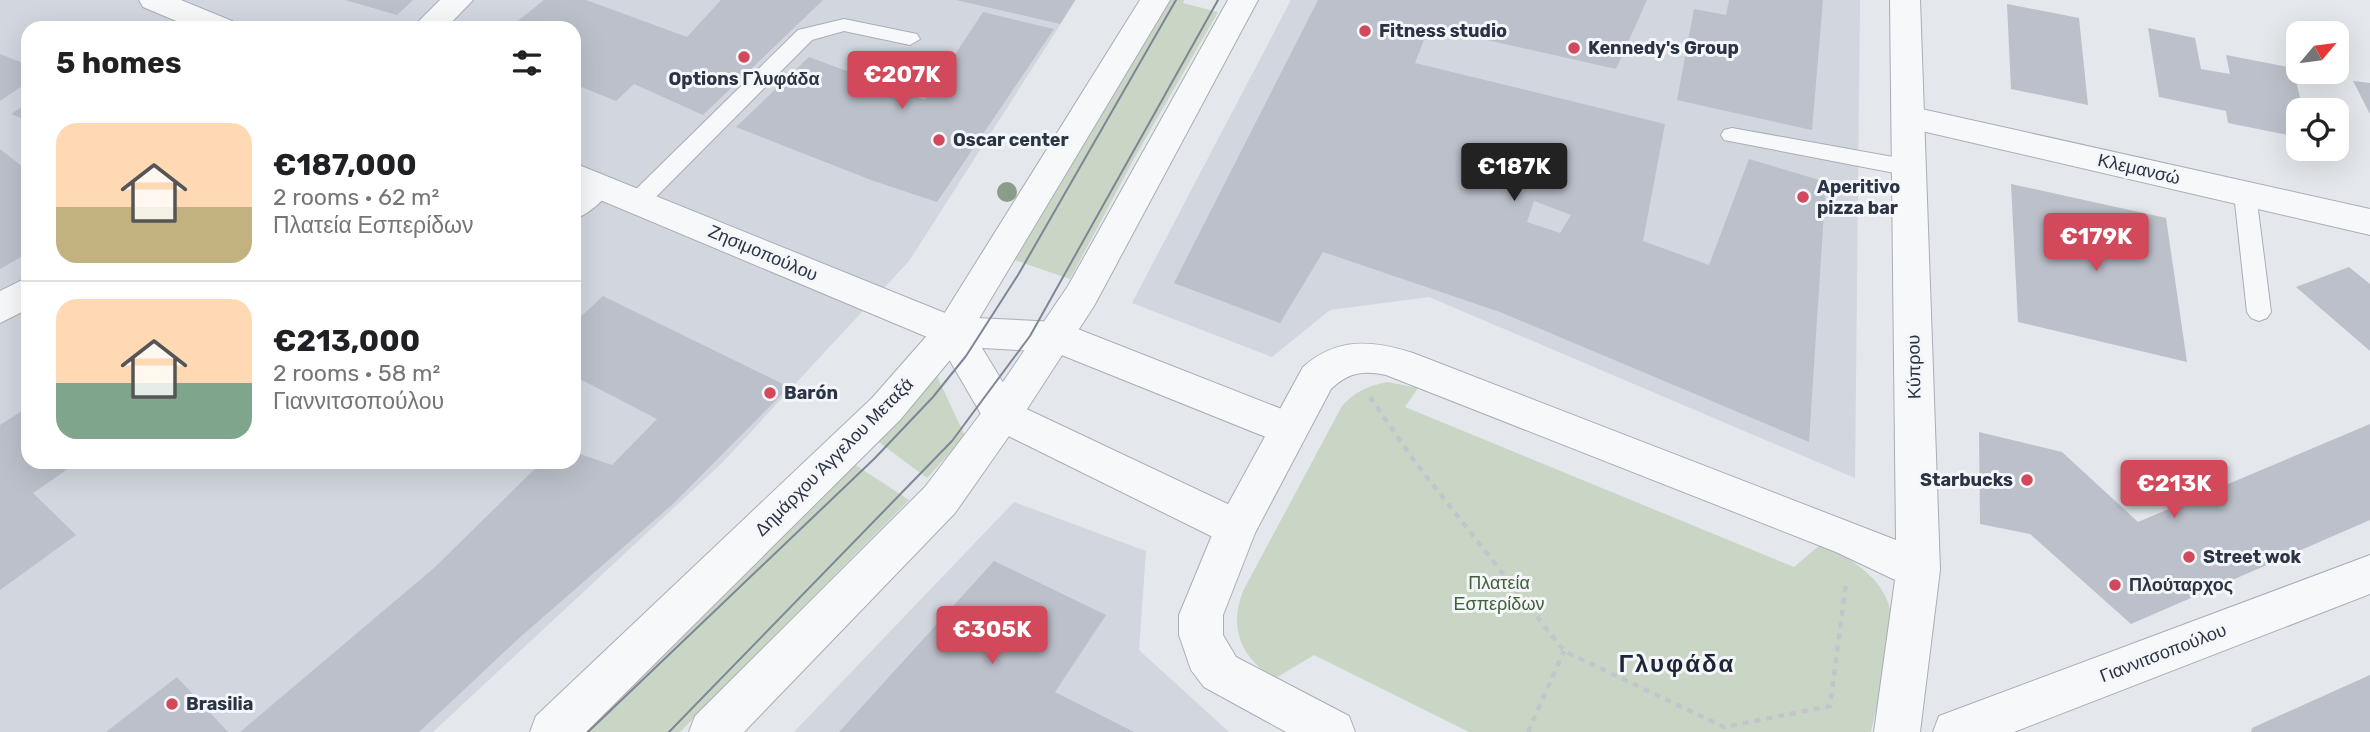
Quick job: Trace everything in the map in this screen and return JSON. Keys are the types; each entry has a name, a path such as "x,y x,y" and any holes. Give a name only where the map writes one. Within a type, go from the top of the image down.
{"street":[{"path":"154,0 204,21"},
{"path":"435,21 458,0"},
{"name":"Δημάρχου Άγγελου Μεταξά","path":"553,732 886,409 952,332 1155,0"},
{"path":"712,732 940,500 1002,415 1056,337 1243,0"},
{"name":"Κύπρου","path":"1897,732 1918,570 1905,0"},
{"name":"Κλεμανσώ","path":"1909,117 2370,222"},
{"name":"Ζησιμοπούλου","path":"588,181 952,332 1056,337 1289,429"},
{"path":"0,309 21,296"},
{"path":"952,332 1002,415 1236,528"},
{"path":"1332,732 1220,672 1207,655 1201,635 1201,615 1236,528 1317,378 1328,366 1344,359 1381,357 1851,539 1918,570"},
{"name":"Γιαννιτσοπούλου","path":"1956,732 2370,574"}],"lane":[{"path":"638,201 805,36 823,26 846,23 910,39"},
{"path":"1732,135 1910,168"},
{"path":"2245,194 2259,312"}],"path":[{"path":"1344,359 1415,462 1564,651 1725,730 1830,706 1851,539"},
{"path":"1528,732 1564,651"}],"shaded area":[{"path":"0,0 1076,0 909,261 722,463 433,732 0,732"},
{"path":"1291,0 1860,0 1855,478 1429,297 1330,310 1272,357 1132,303"},
{"path":"1014,502 1146,551 1139,650 1229,732 794,732"}],"green space":[{"path":"1169,0 1184,0 1183,3 1218,12 1135,157 1070,279 1012,259"},
{"path":"935,372 965,436 927,478 876,440"},
{"name":"Πλατεία Εσπερίδων","path":"1388,382 1418,388 1405,407 1794,567 1821,544 1854,562 1875,581 1887,601 1892,622 1891,645 1871,732 1469,732 1314,655 1274,679 1246,652 1241,641 1237,618 1243,591 1342,406 1363,390"},
{"path":"854,464 909,500 680,732 576,732"}],"building":[{"path":"345,0 413,0 397,15"},
{"path":"544,0 586,0 687,37 721,0 823,0 703,115 634,84 616,101 581,87 581,21 518,21"},
{"path":"956,0 1075,0 1060,24"},
{"path":"1318,0 1647,0 1616,69 1429,27 1415,63 1665,124 1643,241 1709,265 1749,159 1826,182 1809,442 1500,312 1323,252 1280,323 1174,283","holes":["1534,201 1571,215 1560,233 1527,222"]},
{"path":"1729,0 1823,0 1812,130 1677,100 1694,9 1726,15"},
{"path":"2007,4 2079,18 2088,105 2011,89"},
{"path":"983,12 1054,29 937,202 871,180 736,127 809,57 925,100"},
{"path":"2148,28 2195,38 2201,69 2230,74 2226,55 2286,67 2286,84 2297,84 2300,98 2286,98 2286,135 2228,123 2226,111 2159,97"},
{"path":"0,54 21,62 21,87 0,101"},
{"path":"2353,81 2370,83 2370,114"},
{"path":"21,108 21,118 11,114"},
{"path":"0,149 21,166 21,257 0,269"},
{"path":"2011,184 2166,218 2187,362 2018,322"},
{"path":"2349,267 2370,284 2370,351 2296,287"},
{"path":"603,296 789,387 674,503 518,639 419,732 240,732 434,568 535,469 581,469 581,454 612,465 657,419 581,380 581,316"},
{"path":"21,412 21,469 68,469 33,493 76,535 0,590 0,425"},
{"path":"2370,424 2370,520 2131,624 2030,534 1980,524 1979,432 2062,452 2138,522"},
{"path":"994,561 1106,615 1055,692 1134,732 839,732"},
{"path":"2370,675 2370,732 2251,732 2252,728"},
{"name":"Brasilia","path":"177,677 228,732 106,732"}],"tram line":[{"path":"588,732 875,458 933,397 966,356 1018,275 1176,0"},
{"path":"669,732 952,441 1030,336 1218,0"}],"place":[{"name":"Fitness studio","path":"1365,31"},
{"name":"Kennedy's Group","path":"1574,48"},
{"name":"Options Γλυφάδα","path":"744,57"},
{"name":"Oscar center","path":"939,140"},
{"name":"Aperitivo pizza bar","path":"1803,197"},
{"name":"Barón","path":"770,393"},
{"name":"Starbucks","path":"2027,480"},
{"name":"Street wok","path":"2189,557"},
{"name":"Πλούταρχος","path":"2115,585"},
{"name":"Brasilia","path":"172,704"}],"district":[{"name":"Γλυφάδα","path":"1677,664"}]}
